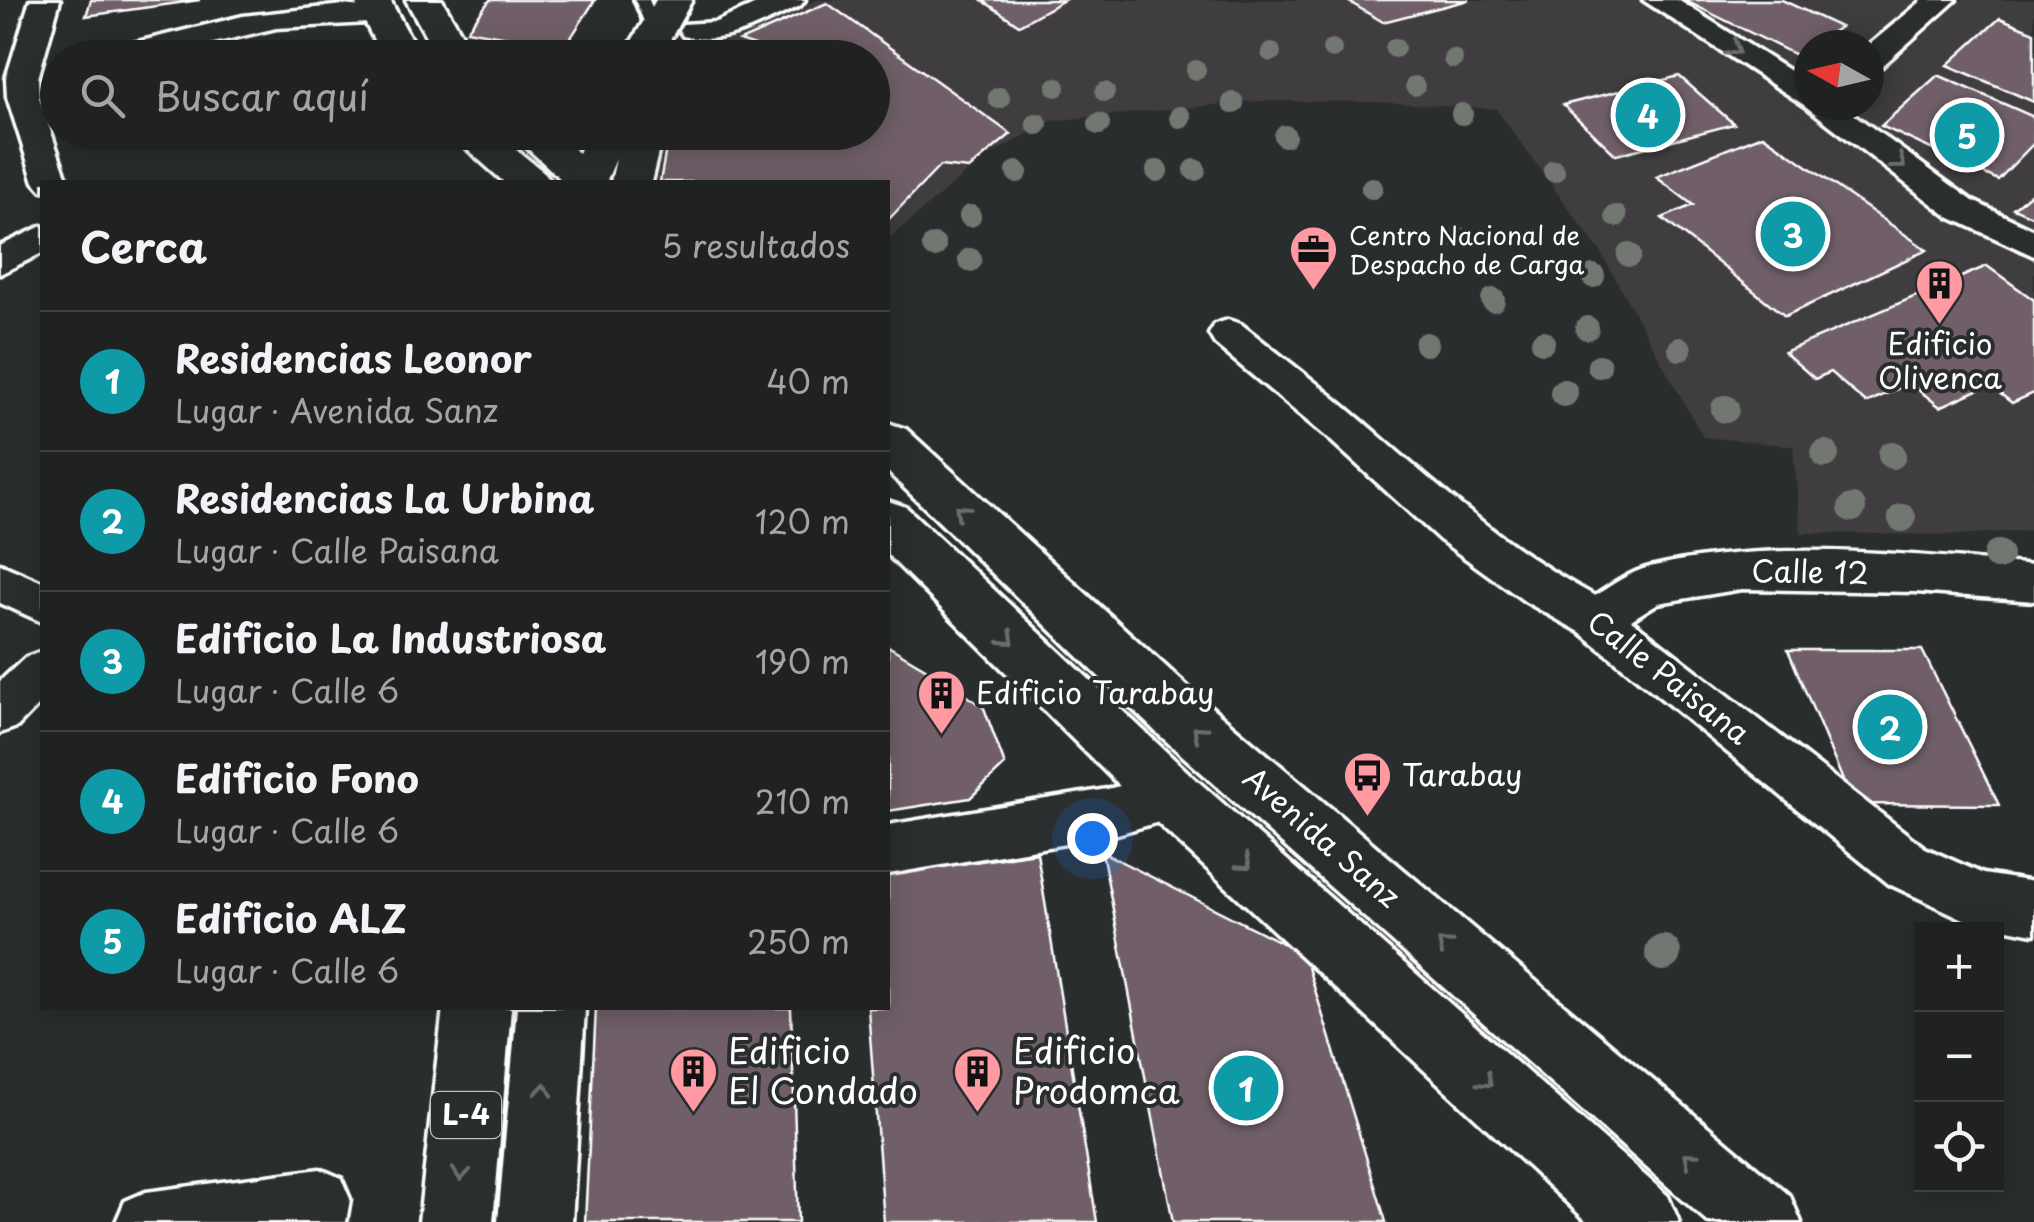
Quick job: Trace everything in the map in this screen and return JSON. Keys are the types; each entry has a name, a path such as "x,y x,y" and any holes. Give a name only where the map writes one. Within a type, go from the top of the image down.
{"street":[{"path":"11,81 45,0"},
{"path":"268,20 313,0"},
{"path":"424,0 447,40"},
{"path":"664,32 720,31 790,0"},
{"path":"1658,0 1794,88"},
{"path":"1884,48 1942,0"},
{"path":"186,40 268,20 374,8 392,40"},
{"path":"11,81 40,75"},
{"path":"11,81 23,97 49,180"},
{"path":"1840,120 1962,209 2034,244"},
{"path":"490,150 528,180"},
{"path":"551,150 585,180"},
{"path":"588,180 600,150"},
{"path":"631,180 639,150"},
{"path":"0,262 40,239"},
{"name":"Calle Paisana","path":"1228,334 1343,428 1455,528 1542,589 1596,618 1907,866 1960,895 2002,907 2034,908"},
{"name":"Avenida Sanz","path":"890,444 1178,714 1764,1222"},
{"path":"890,524 1172,798 1642,1222"},
{"name":"Calle 12","path":"1596,618 1649,586 1742,571 1916,574 2034,583"},
{"path":"0,582 40,602"},
{"path":"0,712 40,673"},
{"path":"890,850 1107,813 1172,798"},
{"name":"L-4","path":"456,1222 476,1010"},
{"name":"L-4","path":"535,1222 551,1010"},
{"path":"146,1222 318,1210"}],"shaded area":[{"path":"817,0 2034,0 2034,530 1959,535 1801,533 1793,446 1703,437 1600,251 1496,109 1376,102 1255,101 1051,121 984,158 892,236 890,180 654,180 660,150 890,150 890,40 728,40"}],"building":[{"path":"91,0 200,0 86,16"},
{"path":"490,0 595,0 569,40 525,40 467,30"},
{"path":"982,0 1064,0 1019,25"},
{"path":"1346,0 1469,0 1383,22"},
{"path":"1684,0 1782,0 1840,27 1794,30 1794,54"},
{"path":"827,3 879,40 742,40"},
{"path":"2000,18 2034,32 2034,102 1948,65"},
{"path":"890,48 1011,134 969,169 940,166 890,218 890,180 660,180 666,150 890,150"},
{"path":"1938,75 2034,117 2034,143 1998,180 1881,126"},
{"path":"1679,76 1734,124 1616,155 1563,105"},
{"path":"1763,135 1927,250 1785,316 1662,218 1693,205 1656,177"},
{"path":"2034,191 2034,217 2013,208"},
{"name":"Edificio Olivenca","path":"1987,266 2034,300 2034,393 2012,403 1989,385 1940,407 1910,383 1866,403 1830,372 1815,379 1784,352"},
{"name":"Edificio Tarabay","path":"890,647 984,708 1005,765 970,798 890,811"},
{"path":"1788,650 1922,650 1999,805 1853,804"},
{"path":"1102,852 1304,954 1386,1222 1173,1222"},
{"name":"Edificio Prodomca","path":"1037,853 1097,1222 884,1222 868,1010 890,1010 890,874"},
{"name":"Edificio El Condado","path":"596,1010 791,1010 798,1222 585,1222"}],"place":[{"name":"Edificio Fono","path":"1648,115"},
{"name":"Edificio ALZ","path":"1967,135"},
{"name":"Edificio La Industriosa","path":"1793,234"},
{"name":"Centro Nacional de Despacho de Carga","path":"1314,292"},
{"name":"Edificio Olivenca","path":"1940,326"},
{"name":"Residencias La Urbina","path":"1890,727"},
{"name":"Edificio Tarabay","path":"941,736"},
{"name":"Tarabay","path":"1367,818"},
{"name":"Residencias Leonor","path":"1246,1088"},
{"name":"Edificio El Condado","path":"693,1114"},
{"name":"Edificio Prodomca","path":"978,1114"}]}
